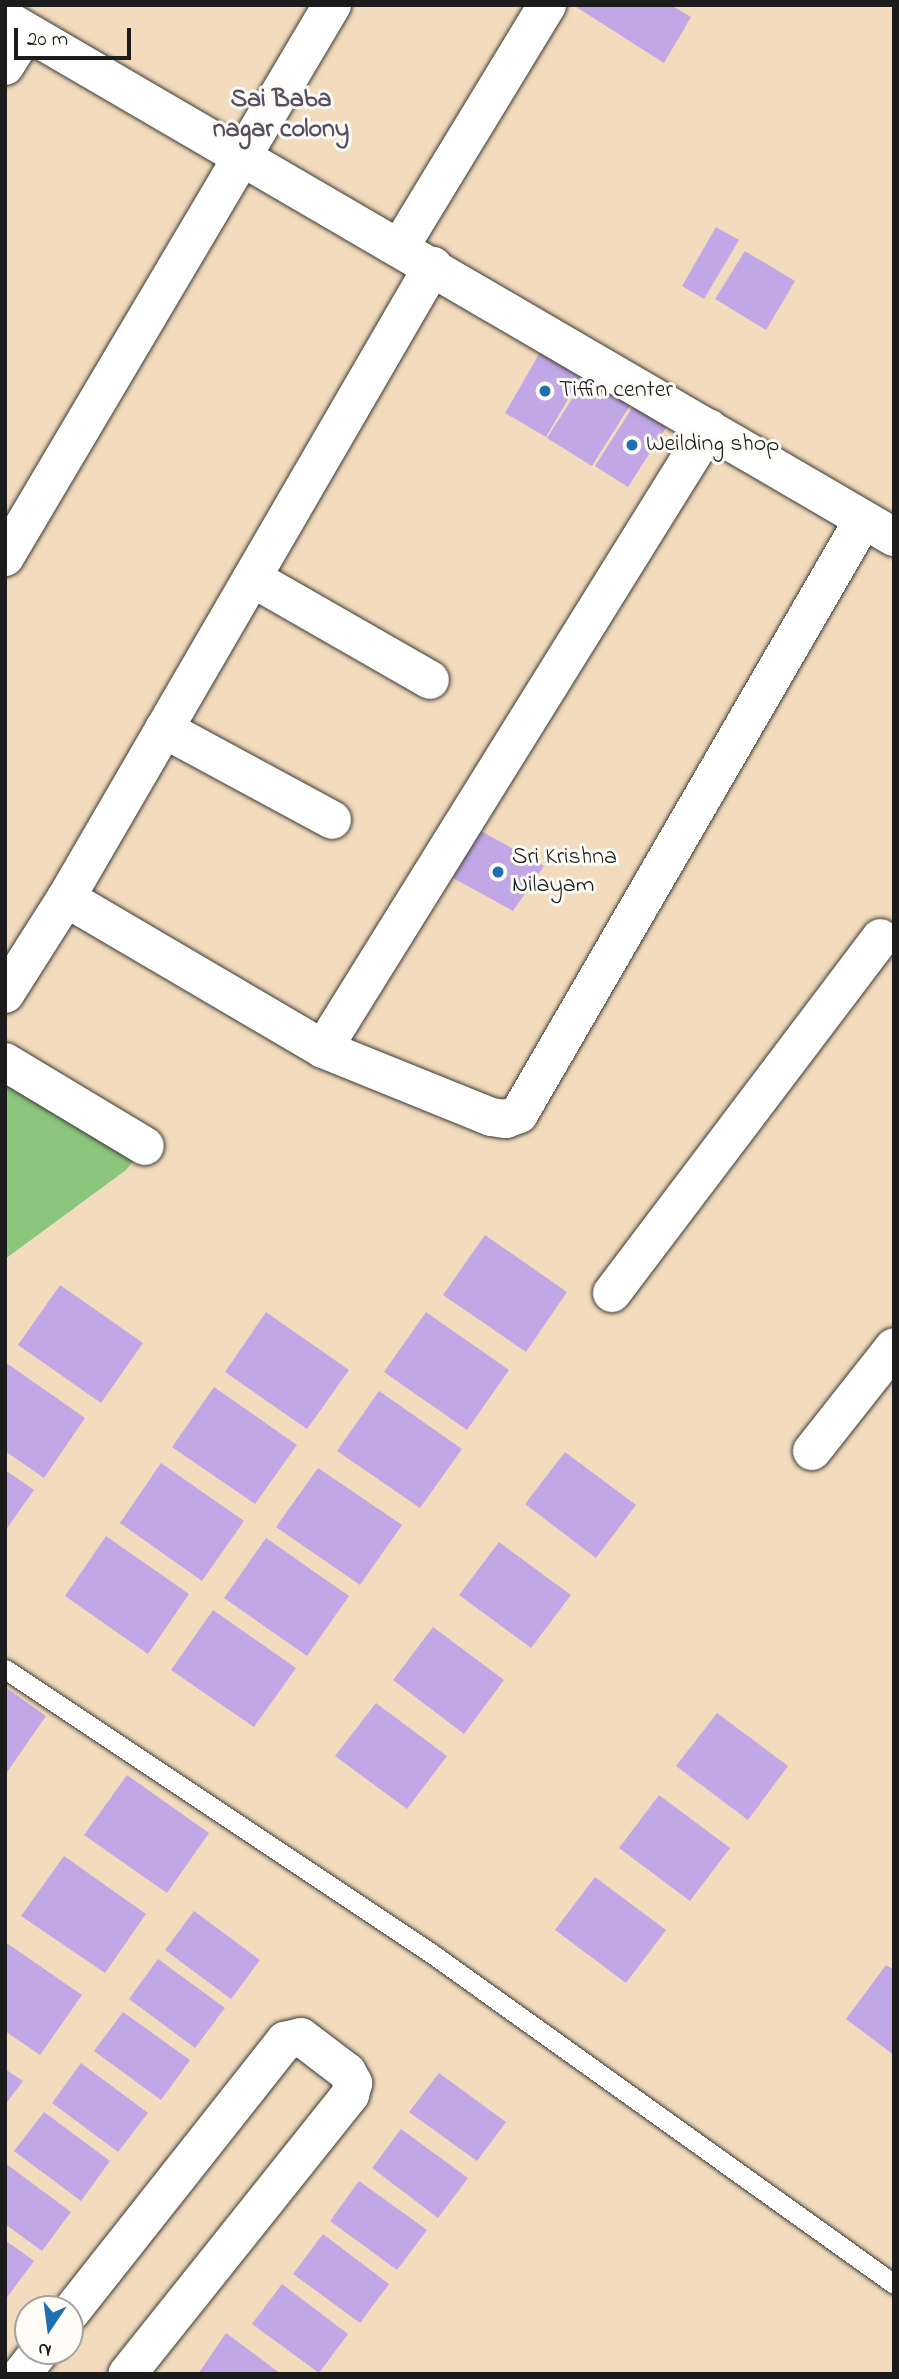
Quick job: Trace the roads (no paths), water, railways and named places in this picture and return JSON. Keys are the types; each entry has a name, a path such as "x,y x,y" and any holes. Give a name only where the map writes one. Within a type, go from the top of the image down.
{"street":[{"path":"5,556 331,5"},
{"path":"400,247 547,5"},
{"path":"5,66 15,25 433,266 878,528 519,1114 506,1119 491,1116 323,1049 66,898"},
{"path":"5,994 66,898 433,266"},
{"path":"323,1049 709,428"},
{"path":"252,578 430,680"},
{"path":"164,729 332,820"},
{"path":"612,1293 889,935"},
{"path":"5,1062 145,1146"},
{"path":"812,1451 894,1348"},
{"path":"84,2295 285,2041 301,2037 347,2072 353,2083 350,2095 127,2374"}],"lane":[{"path":"5,1669 431,1953 894,2284"}],"place":[{"name":"Tiffin center","path":"545,391"},
{"name":"Weilding shop","path":"632,445"},
{"name":"Sri Krishna Nilayam","path":"498,872"}],"district":[{"name":"Sai Baba nagar colony","path":"281,116"}]}
